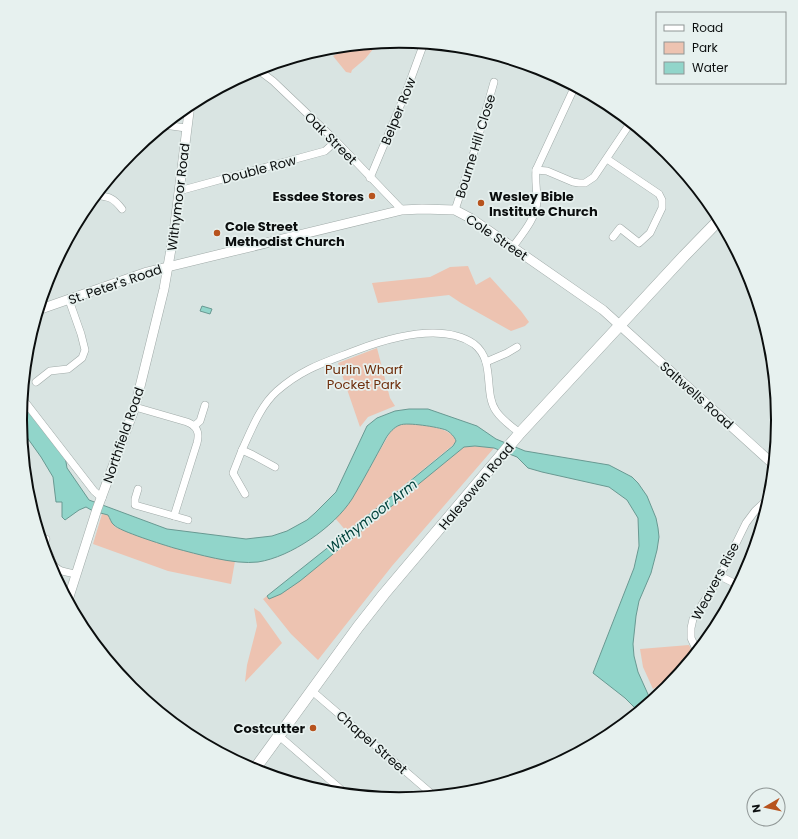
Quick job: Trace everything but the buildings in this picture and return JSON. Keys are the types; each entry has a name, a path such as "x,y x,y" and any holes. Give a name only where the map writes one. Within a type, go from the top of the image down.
{"main road":[{"name":"Halesowen Road","path":"258,764 311,690 384,594 518,436 715,224"}],"street":[{"name":"Belper Row","path":"370,178 406,92 422,48"},
{"name":"Oak Street","path":"264,73 336,142 402,210"},
{"name":"Bourne Hill Close","path":"455,210 476,149 494,82"},
{"path":"512,248 533,218 537,203 536,170 573,91"},
{"name":"Withymoor Road","path":"169,266 189,113"},
{"path":"171,125 186,128"},
{"path":"536,170 547,170 573,182 585,183 594,177 628,127"},
{"name":"Double Row","path":"179,190 325,150 336,142"},
{"path":"607,159 659,194 662,200 662,208 650,233 639,243 620,228 612,237"},
{"path":"102,196 108,196 115,200 122,209"},
{"name":"Cole Street","path":"169,266 402,210 455,210 472,219 602,310 620,325"},
{"name":"St. Peter's Road","path":"45,308 147,272 169,266"},
{"name":"Northfield Road","path":"70,593 93,521 135,407 169,266"},
{"path":"36,382 50,371 68,369 82,358 85,350 82,334 69,300"},
{"name":"Saltwells Road","path":"620,325 769,460"},
{"path":"245,494 233,473 251,431 270,399 276,392 293,377 313,366 368,345 400,336 422,333 437,333 453,336 474,344 483,353 486,362 492,403 495,411 518,436"},
{"path":"486,362 507,354 517,347"},
{"path":"28,405 94,491 102,498"},
{"path":"194,426 200,421 205,405"},
{"path":"135,407 187,422 194,426 198,432 198,443 174,516"},
{"path":"242,450 275,467"},
{"path":"138,490 135,505 188,520"},
{"name":"Weavers Rise","path":"694,645 691,638 693,619 720,576 746,523 760,508"},
{"path":"58,570 76,574"},
{"path":"720,576 734,583"},
{"name":"Chapel Street","path":"311,690 428,790"},
{"path":"278,735 336,786"}],"green space":[{"path":"374,48 365,59 352,70 351,73 346,72 333,56 340,53"},
{"path":"468,266 476,285 490,277 529,322 525,326 511,331 449,295 378,303 372,283 430,277 450,267"},
{"name":"Purlin Wharf Pocket Park","path":"377,348 390,398 395,406 368,417 360,427 338,363"},
{"path":"407,423 427,425 442,429 453,436 456,441 347,532 335,518 352,499 391,431 399,425"},
{"path":"475,446 494,448 392,566 318,660 291,634 263,599 267,596 270,599 464,447"},
{"path":"102,514 108,515 115,527 155,542 196,554 235,561 231,584 168,571 93,544"},
{"path":"254,608 260,612 282,643 245,682 247,665 257,626"},
{"path":"689,645 691,649 662,683 653,689 643,667 640,649"}],"water":[{"path":"202,306 212,309 210,314 200,311"},
{"name":"Withymoor Arm","path":"428,409 477,426 496,439 525,451 609,465 632,477 638,483 647,496 656,518 658,528 659,537 657,550 651,573 639,601 633,644 638,672 648,695 634,707 625,698 593,673 634,568 639,546 638,518 627,500 609,487 528,468 517,457 494,448 475,446 464,447 300,581 281,594 269,599 267,596 453,446 456,441 455,438 446,430 423,425 404,424 396,427 386,438 352,499 334,520 311,539 284,554 271,559 248,563 193,553 142,538 118,528 112,523 108,515 93,511 86,507 65,520 62,517 62,502 56,502 53,477 28,438 27,410 63,453 67,468 89,500 167,529 246,539 272,536 287,531 307,520 336,492 367,426 377,418 395,411"}],"place":[{"name":"Essdee Stores","path":"372,196"},
{"name":"Wesley Bible Institute Church","path":"481,203"},
{"name":"Cole Street Methodist Church","path":"217,233"},
{"name":"Costcutter","path":"313,728"}]}
